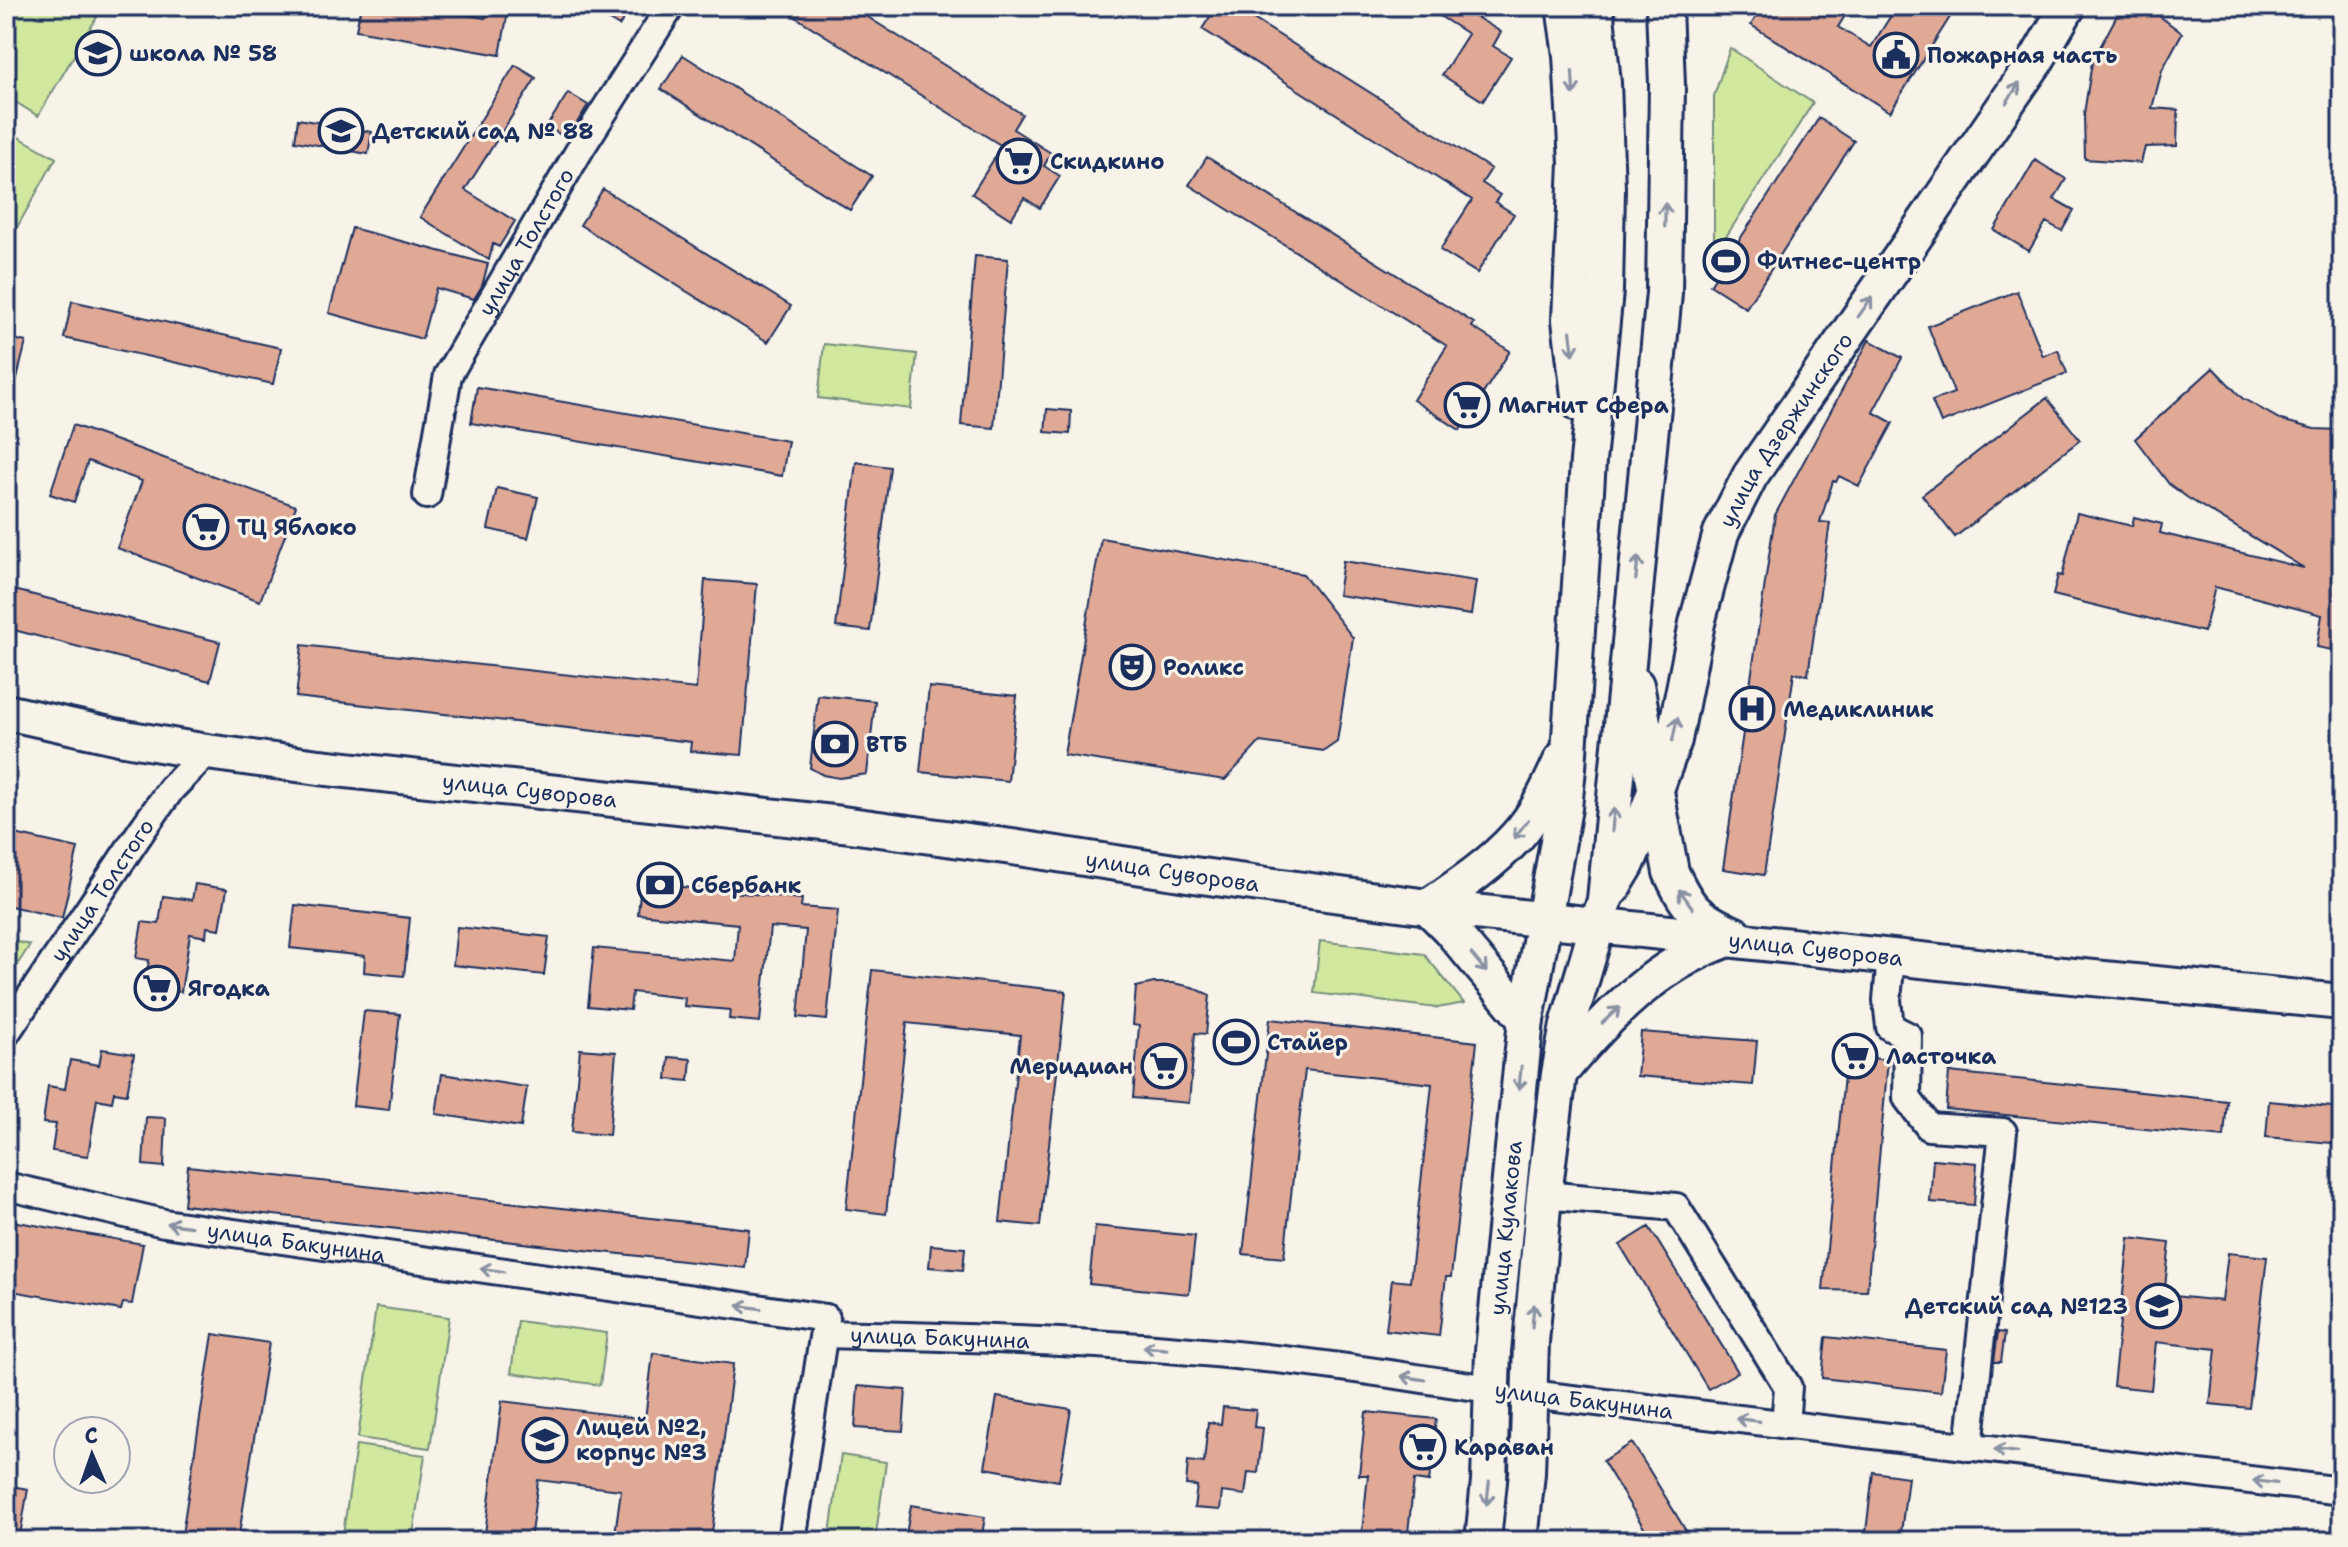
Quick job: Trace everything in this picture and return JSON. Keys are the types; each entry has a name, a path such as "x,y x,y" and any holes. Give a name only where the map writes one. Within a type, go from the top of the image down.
{"main road":[{"path":"1564,6 1571,55 1577,163 1570,320 1588,461"},
{"path":"1588,461 1605,291 1607,189 1603,83 1595,6"},
{"path":"1601,912 1664,293 1667,85 1664,6"},
{"name":"улица Дзержинского","path":"1601,912 1627,864 1674,740 1697,623 1721,533 1750,476 2037,59 2068,6"},
{"name":"улица Кулакова","path":"1483,1541 1489,1481 1490,1389 1526,1020 1564,808 1571,737 1588,461"},
{"path":"1629,645 1671,872 1683,898 1704,920 1738,940"},
{"name":"улица Суворова","path":"6,712 119,737 207,752 842,824 1428,907 1545,918 1601,912 1738,940 2342,1002"},
{"path":"1526,1020 1428,907 1487,864 1519,834 1549,789 1571,737"},
{"name":"улица Кулакова","path":"1520,1541 1527,1473 1531,1342 1559,1074 1568,1025 1601,912"},
{"path":"1559,1074 1598,1027 1629,998 1669,968 1704,948 1738,940"},
{"name":"улица Бакунина","path":"1490,1389 1530,1394"}],"street":[{"name":"улица Толстого","path":"427,495 448,375 582,146 671,6"},
{"name":"улица Толстого","path":"6,1033 171,789 207,752"},
{"path":"1891,957 1887,1000 1890,1027 1908,1036 1907,1098 1929,1127 2003,1132 1969,1447"},
{"name":"улица Бакунина","path":"6,1186 164,1223 825,1326 1124,1345 1282,1360 1490,1389"},
{"path":"1544,1195 1676,1207 1788,1387 1785,1425"},
{"path":"792,1541 825,1326"},
{"name":"улица Бакунина","path":"1530,1394 2342,1491"}],"green space":[{"path":"6,6 78,6 97,17 38,116 6,96"},
{"path":"1730,48 1813,103 1714,255 1714,96"},
{"path":"6,130 56,158 6,247"},
{"path":"824,344 917,354 911,409 818,398"},
{"path":"6,939 30,945 6,982"},
{"path":"1320,941 1424,954 1464,1003 1437,1008 1314,993"},
{"path":"376,1307 449,1317 430,1448 358,1438"},
{"path":"518,1321 607,1333 600,1385 511,1373"},
{"path":"356,1445 425,1455 412,1541 342,1541"},
{"path":"841,1455 886,1462 875,1541 829,1541"}],"building":[{"path":"361,6 418,6 485,18 488,6 509,6 500,55 356,30"},
{"path":"586,6 632,6 619,26"},
{"path":"778,6 850,6 1022,114 1013,129 1051,153 1044,166 1060,176 1040,208 1024,198 1011,219 972,194 1002,146"},
{"path":"1217,6 1233,6 1491,169 1482,183 1500,195 1495,202 1514,214 1477,273 1440,250 1472,200 1202,29"},
{"path":"1424,6 1486,6 1478,18 1501,32 1493,46 1511,57 1483,101 1442,75 1468,34"},
{"name":"Пожарная часть","path":"1739,6 1851,6 1838,27 1871,47 1897,6 1957,6 1890,112 1751,25 1756,17"},
{"path":"2122,6 2146,6 2182,33 2162,70 2152,108 2178,110 2177,146 2145,147 2141,163 2085,159 2084,114 2092,62"},
{"path":"683,55 872,176 850,210 661,89"},
{"path":"515,65 536,78 465,190 515,221 499,247 493,244 489,260 420,217"},
{"path":"568,93 588,105 567,139 547,126"},
{"path":"1819,118 1854,141 1746,308 1710,285"},
{"path":"298,119 372,132 368,154 295,141"},
{"path":"1207,157 1474,323 1472,327 1510,351 1460,430 1413,400 1447,346 1189,185"},
{"path":"2035,160 2066,179 2054,199 2074,210 2062,231 2046,222 2029,251 1994,230"},
{"path":"603,189 791,306 768,342 580,225"},
{"path":"352,228 488,264 482,286 474,299 436,288 422,339 329,313"},
{"path":"975,256 1008,259 994,428 961,425"},
{"path":"2017,291 2043,356 2058,350 2067,373 1941,423 1932,401 1954,393 1928,326"},
{"path":"72,301 281,348 273,384 64,338"},
{"path":"6,337 26,342 12,398 6,397"},
{"path":"1869,340 1902,358 1873,412 1893,423 1859,486 1839,476 1836,482 1833,481 1820,522 1830,523 1808,675 1794,673 1764,875 1723,869 1775,515"},
{"path":"2213,368 2242,398 2281,420 2314,429 2342,430 2342,652 2317,647 2322,615 2215,587 2204,632 2053,595 2058,575 2062,576 2077,513 2132,526 2134,517 2162,524 2160,533 2304,568 2169,484 2135,439"},
{"path":"477,387 788,441 782,476 471,423"},
{"path":"2047,398 2080,440 1955,537 1922,495"},
{"path":"1047,409 1071,411 1070,434 1045,432"},
{"name":"ТЦ Яблоко","path":"73,425 296,506 260,601 117,548 142,481 88,461 74,502 50,494"},
{"path":"856,462 890,467 870,631 836,627"},
{"path":"497,488 538,497 528,538 488,529"},
{"path":"1101,538 1303,574 1353,638 1337,742 1324,751 1260,742 1225,780 1064,755"},
{"path":"1343,561 1476,581 1471,615 1338,595"},
{"path":"705,580 757,584 742,755 690,751 691,742 296,697 302,645 696,689"},
{"path":"10,589 220,642 210,681 6,628"},
{"path":"929,687 1017,696 1008,781 920,772"},
{"path":"818,695 875,701 867,774 839,778 810,768"},
{"path":"6,832 78,848 62,918 6,905"},
{"path":"641,883 802,899 801,907 838,910 827,1020 798,1017 806,930 770,927 760,1022 729,1019 730,1010 684,1006 685,998 632,992 630,1010 588,1006 594,948 735,961 738,924 638,914"},
{"path":"195,884 227,889 220,929 207,927 206,937 190,934 181,992 145,986 149,960 136,958 142,922 159,924 163,896 192,900"},
{"path":"295,905 410,918 404,976 364,972 365,956 290,948"},
{"path":"457,927 549,937 544,975 453,965"},
{"path":"872,970 1066,991 1040,1226 1000,1222 1020,1035 907,1023 886,1214 846,1209"},
{"name":"Меридиан","path":"1154,983 1192,987 1210,995 1206,1034 1195,1033 1189,1103 1133,1098 1139,1026 1133,1025 1136,987"},
{"path":"364,1011 400,1014 389,1110 353,1106"},
{"path":"1270,1019 1477,1042 1451,1277 1446,1277 1439,1336 1386,1330 1392,1280 1410,1282 1432,1084 1305,1070 1284,1258 1243,1254"},
{"path":"1641,1032 1757,1041 1753,1085 1637,1076"},
{"path":"102,1049 134,1054 127,1094 114,1092 112,1102 97,1099 88,1156 52,1151 56,1124 43,1123 48,1086 65,1089 70,1060 99,1065"},
{"path":"580,1049 616,1052 609,1135 572,1132"},
{"path":"1846,1055 1888,1060 1867,1291 1823,1290"},
{"path":"669,1057 691,1059 689,1081 667,1079"},
{"path":"1949,1072 2227,1101 2224,1137 1946,1109"},
{"path":"442,1074 527,1087 521,1127 436,1114"},
{"path":"2269,1101 2342,1108 2342,1144 2266,1137"},
{"path":"146,1117 166,1118 164,1167 143,1165"},
{"path":"1933,1159 1977,1163 1974,1205 1930,1202"},
{"path":"188,1166 749,1229 745,1268 184,1205"},
{"path":"6,1220 143,1244 132,1304 123,1303 121,1310 6,1290"},
{"path":"1095,1226 1195,1236 1189,1294 1089,1284"},
{"path":"1649,1227 1738,1372 1708,1389 1620,1245"},
{"path":"2129,1238 2170,1243 2164,1295 2222,1301 2228,1253 2267,1257 2249,1408 2210,1404 2216,1349 2156,1342 2151,1390 2113,1386"},
{"path":"931,1245 965,1248 963,1270 929,1267"},
{"path":"1998,1332 2005,1333 2001,1362 1994,1362"},
{"path":"213,1334 269,1343 238,1541 181,1541"},
{"path":"1826,1337 1946,1350 1941,1392 1822,1378"},
{"path":"653,1353 733,1364 711,1541 614,1541 621,1490 538,1480 530,1541 484,1541 502,1401 645,1419"},
{"path":"858,1386 906,1390 903,1431 855,1428"},
{"path":"997,1397 1071,1409 1059,1481 985,1468"},
{"path":"1223,1407 1256,1410 1254,1427 1263,1428 1258,1473 1248,1472 1245,1495 1222,1492 1220,1510 1194,1508 1197,1486 1186,1485 1188,1461 1204,1463 1208,1422 1221,1424"},
{"path":"1366,1412 1436,1419 1429,1482 1414,1480 1407,1541 1361,1541 1368,1475 1359,1475"},
{"path":"1632,1443 1692,1541 1652,1541 1603,1461"},
{"path":"1873,1472 1908,1477 1900,1541 1865,1541"},
{"path":"6,1485 28,1489 19,1541 6,1541"},
{"path":"911,1505 985,1517 981,1541 905,1541"}],"place":[{"name":"школа № 58","path":"98,53"},
{"name":"Пожарная часть","path":"1896,55"},
{"name":"Детский сад № 88","path":"341,131"},
{"name":"Скидкино","path":"1019,161"},
{"name":"Фитнес-центр","path":"1726,261"},
{"name":"Магнит Сфера","path":"1467,405"},
{"name":"ТЦ Яблоко","path":"206,527"},
{"name":"Роликс","path":"1132,667"},
{"name":"Медиклиник","path":"1752,709"},
{"name":"ВТБ","path":"835,744"},
{"name":"Сбербанк","path":"660,885"},
{"name":"Ягодка","path":"157,988"},
{"name":"Стайер","path":"1236,1042"},
{"name":"Ласточка","path":"1855,1056"},
{"name":"Меридиан","path":"1164,1066"},
{"name":"Детский сад №123","path":"2159,1306"},
{"name":"Лицей №2, корпус №3","path":"545,1440"},
{"name":"Караван","path":"1423,1447"}]}
